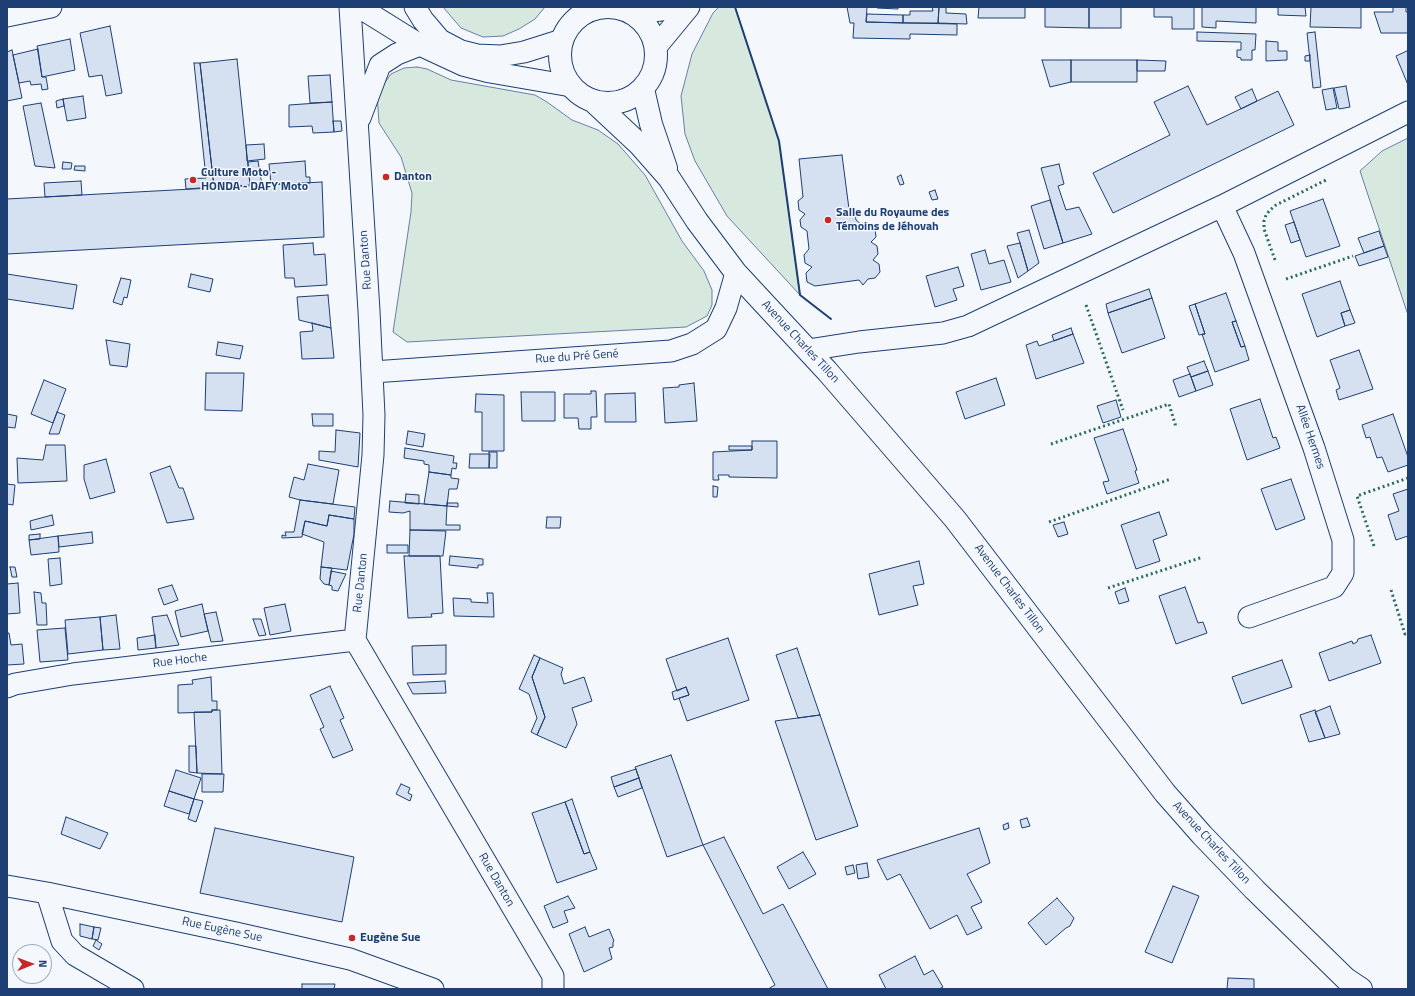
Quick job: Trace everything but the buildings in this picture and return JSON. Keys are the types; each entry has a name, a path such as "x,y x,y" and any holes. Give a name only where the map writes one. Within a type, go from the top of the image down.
{"street":[{"path":"7,16 51,7"},
{"name":"Rue Danton","path":"350,7 373,372 373,455 355,640 553,976 553,989"},
{"path":"359,7 420,45 463,65 490,72 571,86"},
{"path":"415,7 423,20 440,40 461,51 477,55 500,56 512,54 531,50 562,40"},
{"path":"622,9 644,23 652,34 656,48 654,70 650,80 643,89 632,97 620,102 607,104 594,102 581,96 571,86 562,72 559,56 562,40 576,13 602,7 622,9 681,7"},
{"path":"656,48 689,7"},
{"name":"Rue Danton","path":"358,123 380,65 397,54 420,45"},
{"name":"Avenue Charles Tillon","path":"643,89 651,124 669,178"},
{"name":"Avenue Charles Tillon","path":"594,102 640,145 669,178 697,221 736,273 808,350 955,518 1160,787 1202,836 1254,890 1346,979 1361,989"},
{"path":"808,350 859,342 943,333 968,326 1222,206 1408,112"},
{"name":"Allée Hermes","path":"1222,206 1244,253 1314,448 1343,540 1343,573 1334,587 1249,617"},
{"name":"Rue du Pré Gené","path":"373,372 671,351 692,344 716,329 726,308 736,273"},
{"name":"Rue Hoche","path":"7,687 15,684 73,674 355,640"},
{"name":"Rue Eugène Sue","path":"7,886 236,933 350,959 431,989"},
{"path":"47,893 62,941 75,954 133,989"}],"shaded area":[{"path":"443,7 545,7 535,19 519,29 503,36 483,37 461,28"},
{"path":"719,7 735,7 779,141 800,295 727,216 695,161 685,134 681,96 692,54 713,13"},
{"path":"417,67 427,69 451,80 535,95 572,120 598,130 618,144 645,175 682,241 704,271 712,290 712,305 707,316 686,327 407,342 393,332 411,212 412,193 401,157 379,123 377,93 391,74 404,68"},
{"path":"1408,138 1408,315 1360,171 1382,151"}],"hedge":[{"path":"1275,260 1264,229 1266,215 1276,205 1328,179"},
{"path":"1286,279 1353,256"},
{"path":"1086,305 1123,410"},
{"path":"1051,444 1169,404 1176,427"},
{"path":"1374,546 1357,496 1408,478"},
{"path":"1049,522 1171,479"},
{"path":"1108,588 1203,557"},
{"path":"1391,590 1405,634 1408,633"}],"wall":[{"path":"735,7 779,141 800,295 831,319"}],"place":[{"name":"Danton","path":"386,177"},
{"name":"Culture Moto - HONDA - DAFY Moto","path":"193,180"},
{"name":"Salle du Royaume des Témoins de Jéhovah","path":"828,220"},
{"name":"Eugène Sue","path":"352,938"}]}
